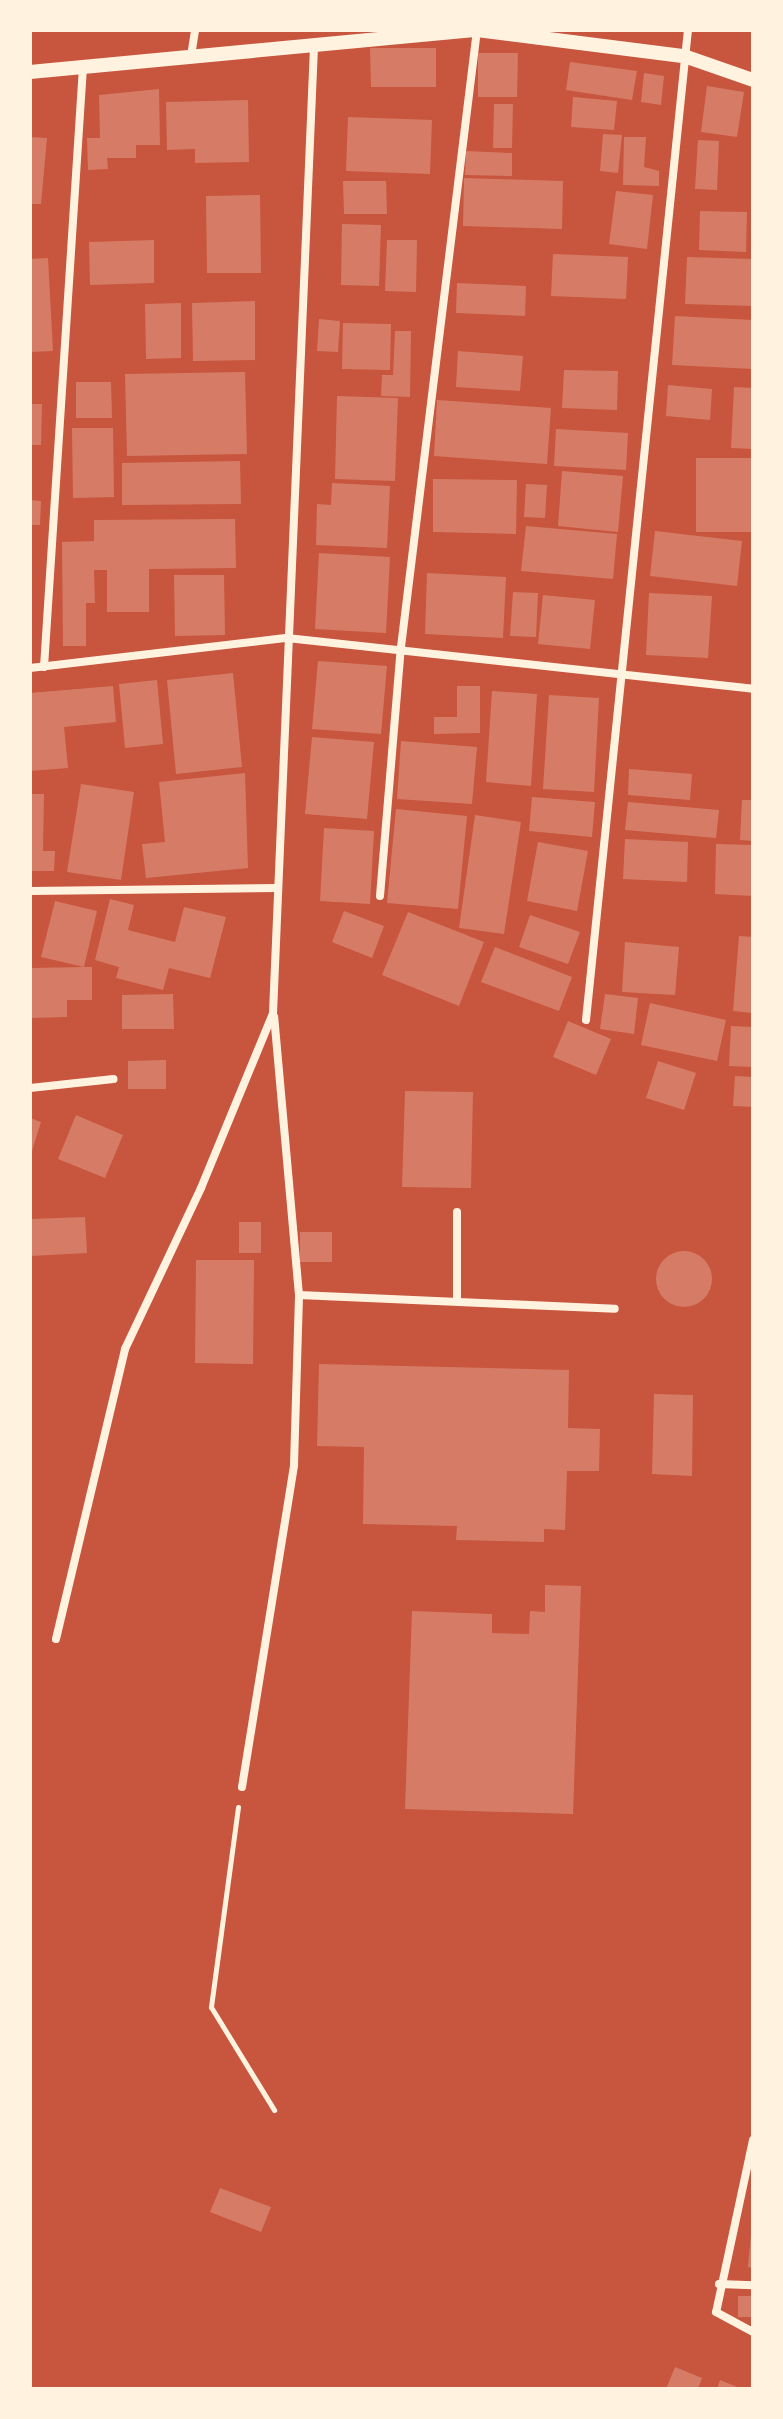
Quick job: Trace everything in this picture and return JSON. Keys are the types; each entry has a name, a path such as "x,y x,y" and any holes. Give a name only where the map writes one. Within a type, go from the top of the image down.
{"street":[{"path":"191,56 195,30"},
{"path":"380,896 401,647 477,30"},
{"path":"30,72 314,45 402,32 477,30 684,56 753,80"},
{"path":"586,1020 618,674 688,30"},
{"path":"242,1787 294,1465 299,1295 273,1013 314,45"},
{"path":"44,667 83,67"},
{"path":"30,668 287,638 401,647 753,689"},
{"path":"30,891 277,888"},
{"path":"56,1639 125,1349 201,1188 273,1013"},
{"path":"30,1088 114,1079"},
{"path":"457,1212 457,1301"},
{"path":"299,1295 615,1309"},
{"path":"753,2140 719,2284 716,2312 753,2332"},
{"path":"719,2284 753,2285"}],"path":[{"path":"242,1787 211,2007 274,2110"}],"building":[{"path":"370,48 436,48 436,87 371,87"},
{"path":"478,53 518,53 517,97 478,97"},
{"path":"570,62 637,71 632,100 566,90"},
{"path":"644,73 664,76 661,105 641,102"},
{"path":"707,86 744,92 737,137 701,132"},
{"path":"159,89 160,145 136,145 136,158 107,158 108,169 88,170 87,138 100,138 99,95"},
{"path":"573,97 617,101 614,130 571,127"},
{"path":"248,100 249,162 195,163 195,149 167,150 166,102"},
{"path":"494,104 513,104 512,148 493,148"},
{"path":"348,117 432,120 430,174 346,171"},
{"path":"603,134 622,135 618,173 600,171"},
{"path":"30,137 47,138 41,204 30,204"},
{"path":"624,137 646,137 644,167 659,171 659,186 623,185"},
{"path":"698,140 719,141 717,190 695,189"},
{"path":"466,151 512,153 512,176 465,175"},
{"path":"464,178 563,181 562,229 463,226"},
{"path":"343,181 386,181 387,214 344,214"},
{"path":"616,191 653,195 647,249 609,244"},
{"path":"260,195 261,273 207,273 206,196"},
{"path":"700,211 747,212 746,252 699,250"},
{"path":"342,224 381,225 379,286 341,285"},
{"path":"154,240 154,283 90,285 89,242"},
{"path":"387,240 417,240 416,292 385,291"},
{"path":"553,254 628,257 626,299 551,296"},
{"path":"687,257 753,259 753,306 685,304"},
{"path":"48,258 53,351 30,352 30,259"},
{"path":"457,283 526,286 525,316 456,313"},
{"path":"255,301 255,360 193,361 192,303"},
{"path":"181,303 181,358 146,359 145,304"},
{"path":"675,316 753,320 753,369 672,365"},
{"path":"319,319 340,321 338,352 317,351"},
{"path":"343,323 391,324 390,370 342,369"},
{"path":"395,331 411,331 410,397 381,396 382,375 393,375"},
{"path":"458,351 523,356 520,391 456,387"},
{"path":"564,370 618,371 617,410 562,408"},
{"path":"245,372 247,454 127,456 125,374"},
{"path":"76,382 111,382 112,418 76,418"},
{"path":"668,385 712,389 710,420 666,416"},
{"path":"734,387 753,388 753,449 731,448"},
{"path":"337,396 398,398 395,481 335,479"},
{"path":"437,400 551,408 547,464 434,456"},
{"path":"30,404 42,404 41,445 30,445"},
{"path":"72,428 113,428 114,497 73,498"},
{"path":"556,429 628,433 626,470 554,466"},
{"path":"696,458 751,458 751,532 696,532"},
{"path":"240,461 241,504 122,505 122,463"},
{"path":"562,471 623,476 618,532 558,526"},
{"path":"433,479 517,480 516,534 433,532"},
{"path":"332,483 390,486 387,548 316,545 317,504 331,505"},
{"path":"526,484 547,485 545,518 524,517"},
{"path":"30,500 41,501 40,525 30,525"},
{"path":"235,519 236,568 149,569 149,612 107,612 107,570 94,570 95,603 86,603 86,646 63,646 62,542 94,541 94,520"},
{"path":"526,526 617,534 613,579 521,571"},
{"path":"655,531 742,541 737,586 650,576"},
{"path":"319,553 390,557 386,633 315,629"},
{"path":"427,573 506,577 503,638 425,634"},
{"path":"174,575 224,575 225,635 175,636"},
{"path":"513,592 538,593 536,637 510,636"},
{"path":"649,593 712,596 708,658 646,655"},
{"path":"543,595 595,600 590,649 538,644"},
{"path":"318,661 387,666 381,734 312,729"},
{"path":"233,673 242,767 176,774 167,680"},
{"path":"157,680 163,744 125,748 119,684"},
{"path":"113,686 116,722 64,727 68,768 30,771 30,693"},
{"path":"457,686 480,686 480,733 434,734 434,717 457,717"},
{"path":"492,691 537,694 531,786 486,782"},
{"path":"549,695 599,698 594,792 543,789"},
{"path":"312,737 374,742 367,819 305,814"},
{"path":"401,741 477,747 472,804 397,799"},
{"path":"629,769 692,774 690,800 628,795"},
{"path":"245,773 248,868 146,878 142,844 165,842 159,782"},
{"path":"81,784 134,792 121,880 67,872"},
{"path":"30,794 44,794 43,851 55,851 54,871 30,871"},
{"path":"532,797 595,802 592,837 529,831"},
{"path":"742,800 753,800 753,841 740,840"},
{"path":"628,802 719,810 716,838 625,830"},
{"path":"396,809 467,816 458,909 387,903"},
{"path":"475,815 521,822 504,934 459,928"},
{"path":"324,828 374,831 370,904 320,901"},
{"path":"625,839 688,842 687,882 623,879"},
{"path":"538,842 588,851 577,911 527,901"},
{"path":"716,844 753,845 753,896 715,894"},
{"path":"110,899 134,905 128,930 175,942 184,907 226,917 210,978 169,968 163,990 116,978 119,967 95,960"},
{"path":"55,901 97,911 84,967 41,957"},
{"path":"344,911 384,926 372,958 332,942"},
{"path":"408,912 484,942 459,1006 382,975"},
{"path":"530,915 580,932 568,964 519,947"},
{"path":"739,936 753,937 753,1013 733,1011"},
{"path":"625,942 679,947 675,995 622,992"},
{"path":"495,947 572,977 559,1011 481,982"},
{"path":"92,967 92,1000 67,1000 67,1017 32,1018 32,968"},
{"path":"173,994 174,1029 122,1029 122,995"},
{"path":"605,994 638,998 634,1034 600,1029"},
{"path":"650,1003 726,1020 717,1061 641,1045"},
{"path":"568,1021 611,1039 596,1075 553,1057"},
{"path":"731,1026 753,1027 753,1067 729,1066"},
{"path":"166,1060 166,1089 128,1089 128,1061"},
{"path":"658,1061 696,1073 684,1110 646,1098"},
{"path":"735,1076 753,1077 753,1107 733,1106"},
{"path":"405,1091 473,1092 471,1188 402,1187"},
{"path":"76,1115 123,1135 105,1178 58,1159"},
{"path":"30,1118 41,1122 31,1154 30,1154"},
{"path":"85,1217 87,1253 30,1256 30,1219"},
{"path":"239,1222 261,1222 261,1253 239,1253"},
{"path":"300,1232 332,1232 332,1262 300,1262"},
{"path":"684,1251 704,1259 712,1279 704,1299 684,1307 664,1299 656,1279 664,1259"},
{"path":"196,1260 254,1260 253,1364 195,1363"},
{"path":"319,1364 569,1370 568,1428 600,1429 599,1471 567,1471 565,1530 544,1529 544,1542 456,1540 457,1526 363,1524 364,1447 317,1446"},
{"path":"654,1394 693,1395 692,1476 652,1474"},
{"path":"545,1585 581,1586 573,1814 405,1809 412,1611 492,1614 492,1633 529,1634 530,1611 545,1612"},
{"path":"220,2188 271,2207 261,2232 210,2212"},
{"path":"753,2235 753,2268 748,2267"},
{"path":"738,2296 753,2296 753,2317 738,2317"},
{"path":"675,2367 702,2378 698,2389 666,2389"},
{"path":"720,2380 742,2389 717,2389"}]}
